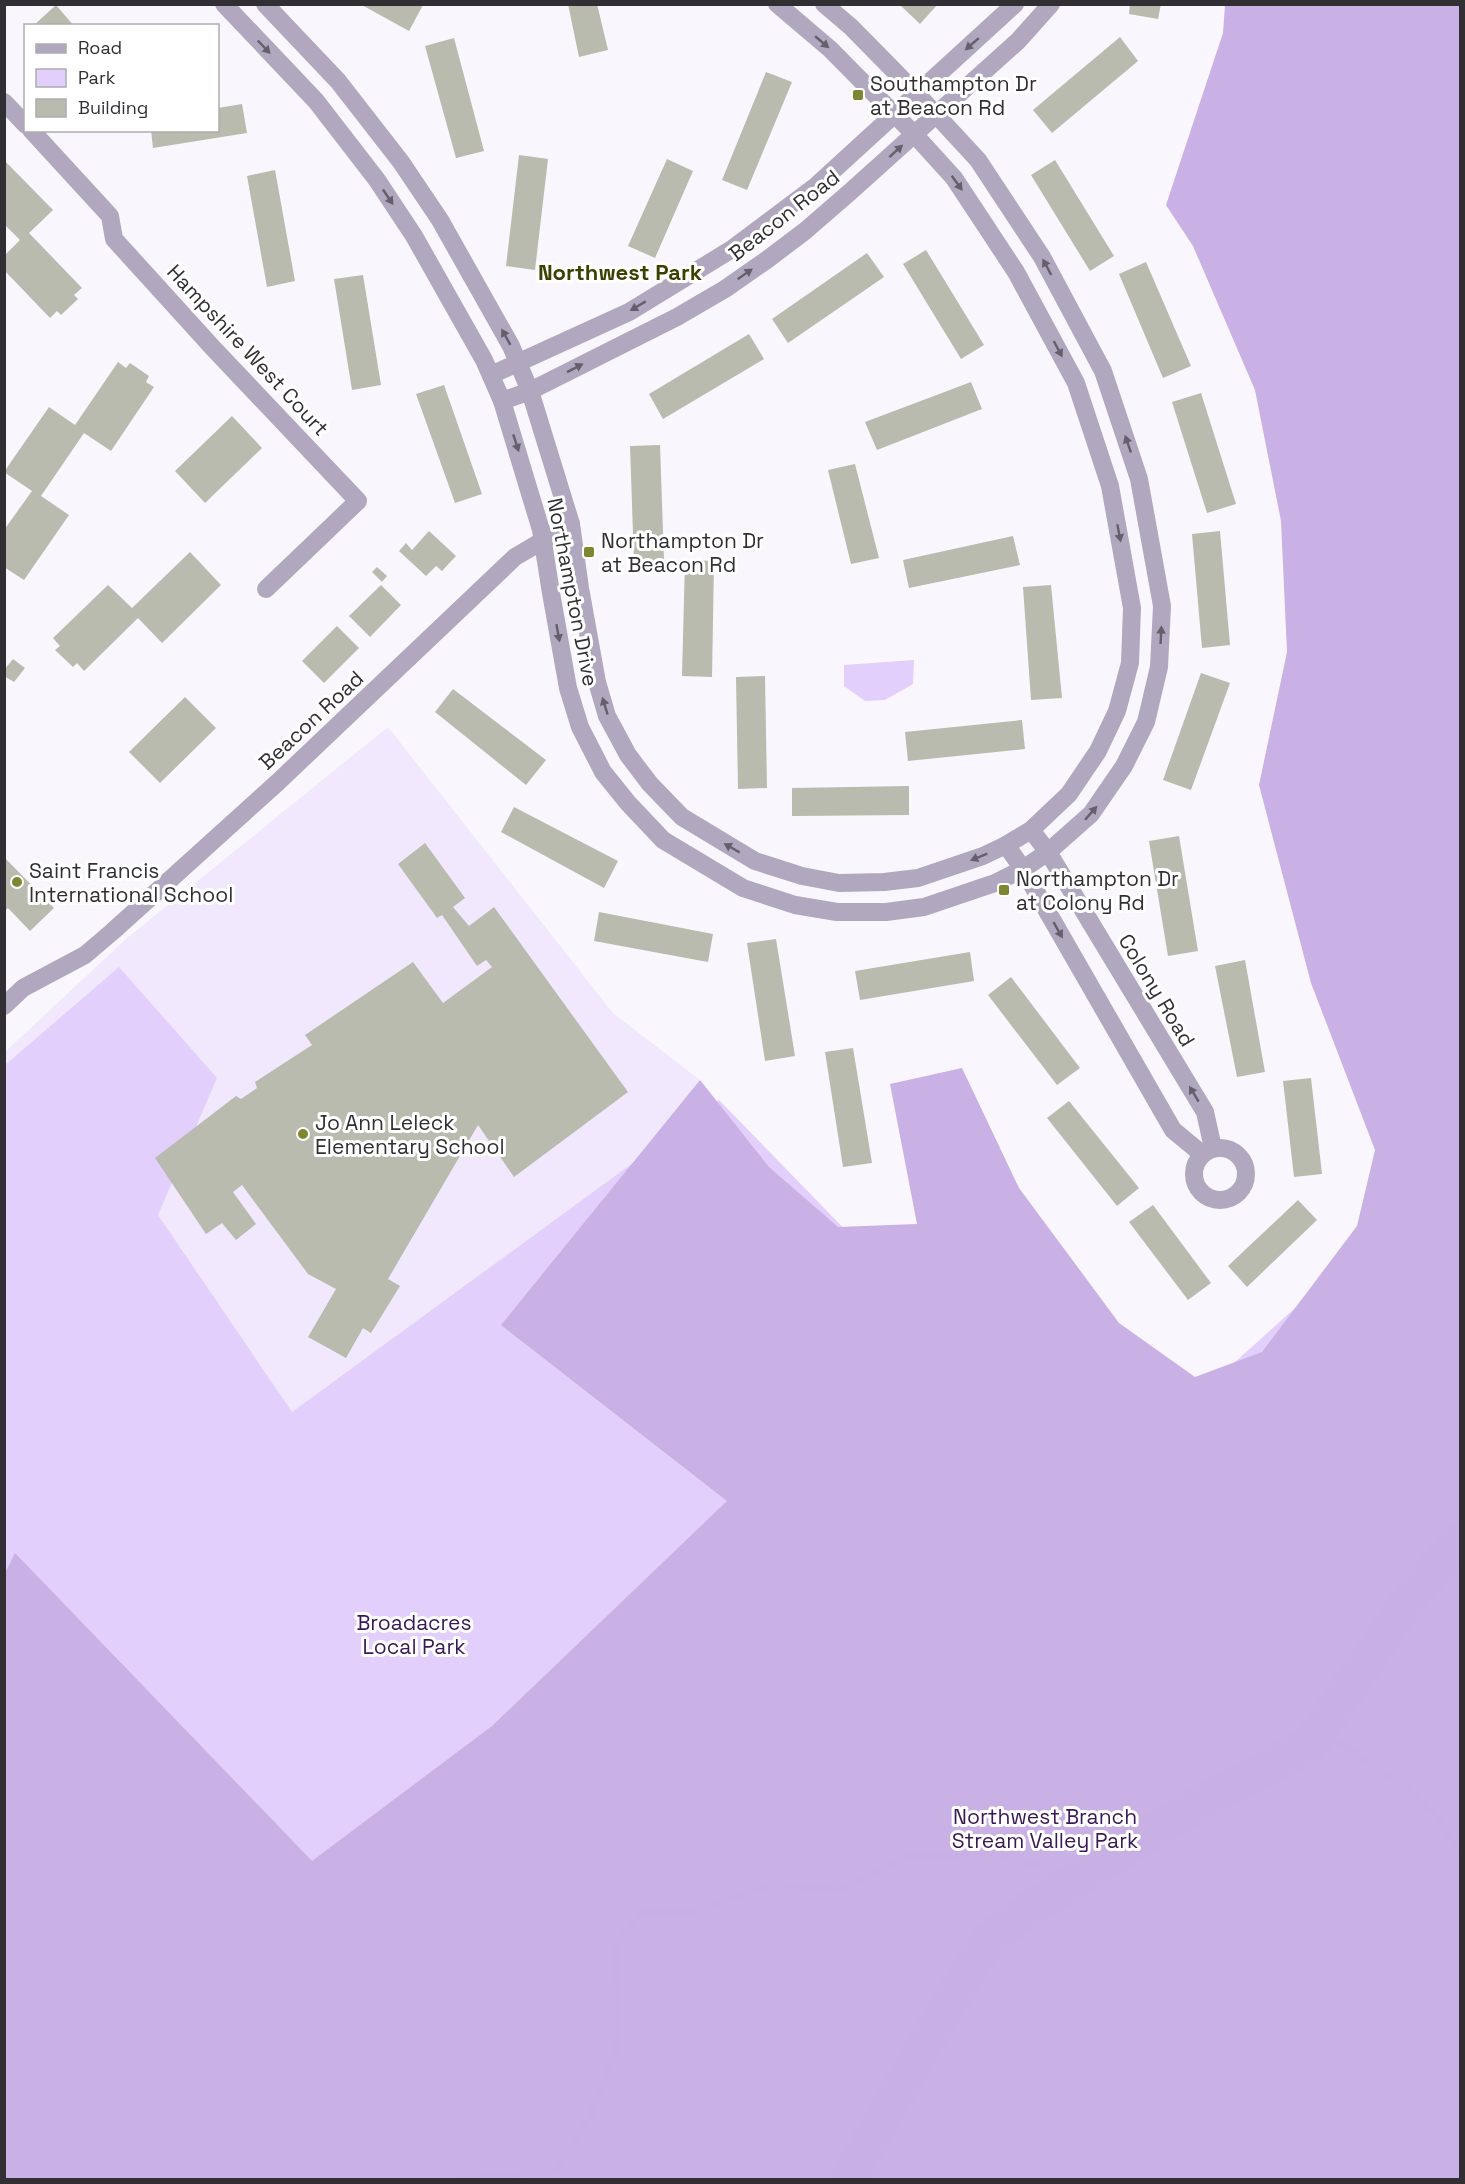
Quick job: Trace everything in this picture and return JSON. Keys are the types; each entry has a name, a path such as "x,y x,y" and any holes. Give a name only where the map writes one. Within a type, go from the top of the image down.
{"street":[{"name":"Northampton Drive","path":"224,4 316,101 377,180 420,245 491,375 522,463 543,541 568,688 580,727 603,772 663,840 743,888 795,905 837,912 886,912 924,907 995,883 1023,869 1048,852 1091,814 1124,766 1146,722 1159,667 1162,606 1139,478 1103,371 1042,257 978,160 916,93 824,4"},
{"name":"Northampton Drive","path":"265,4 338,81 401,162 446,230 518,362 530,391 571,524 597,682 607,716 628,756 650,784 682,817 755,861 802,876 839,883 884,882 918,878 946,870 1006,844 1031,830 1069,794 1098,751 1118,711 1130,663 1132,608 1123,551 1110,486 1076,383 1016,272 954,178 895,114 830,49 777,4"},
{"name":"Beacon Road","path":"491,375 629,312 732,249 816,186 1015,4"},
{"name":"Beacon Road","path":"502,401 530,391 668,322 725,289 805,231 1018,41 1051,4"},
{"path":"4,102 24,123"},
{"name":"Hampshire West Court","path":"33,132 110,216 114,238 213,348 358,501 266,589"},
{"name":"Beacon Road","path":"4,1006 23,988 85,955 279,782 516,557 571,524"},
{"name":"Colony Road","path":"1006,844 1023,869 1173,1130 1208,1151 1205,1112 1048,852 1031,830"},
{"path":"760,894 770,866"}],"shaded area":[{"path":"388,727 613,1013 700,1080 501,1325 5,1582 5,1052 127,938"}],"green space":[{"name":"Northwest Branch Stream Valley Park","path":"1225,5 1460,5 1460,2179 5,2179 4,1575 15,1553 312,1861 492,1726 727,1501 501,1325 700,1080 769,1167 838,1227 917,1224 890,1084 962,1068 1019,1188 1119,1323 1195,1377 1262,1352 1357,1226 1375,1150 1311,983 1259,785 1287,652 1281,521 1255,390 1193,246 1166,205 1223,33"},
{"path":"914,660 913,684 885,700 865,701 844,686 844,665"},
{"name":"Northwest Branch Stream Valley Park","path":"119,967 217,1078 158,1215 292,1412 719,1100 1036,1426 1102,1482 1336,1271 1460,2179 5,2179 5,1065"}],"building":[{"path":"360,4 422,4 423,5 409,31"},
{"path":"568,4 597,4 608,50 579,57"},
{"path":"899,4 938,4 920,24"},
{"path":"1130,4 1161,4 1158,19 1129,14"},
{"path":"56,5 72,24 35,24"},
{"path":"1120,37 1138,61 1052,133 1033,110"},
{"path":"454,38 484,151 456,158 425,46"},
{"path":"766,72 792,82 747,190 722,180"},
{"path":"242,104 247,133 153,148 151,132 219,132 219,108"},
{"path":"519,155 548,159 535,270 506,266"},
{"path":"667,159 693,171 655,258 628,246"},
{"path":"4,160 53,210 29,233 82,288 74,295 78,299 61,315 57,311 50,318 4,270 4,256 20,240 4,224"},
{"path":"1055,160 1114,256 1090,271 1031,175"},
{"path":"275,170 295,281 267,287 247,176"},
{"path":"926,250 984,345 961,359 903,264"},
{"path":"867,253 884,277 788,343 772,319"},
{"path":"1146,262 1191,366 1163,378 1119,274"},
{"path":"363,275 381,385 352,390 334,279"},
{"path":"749,334 764,359 663,419 649,394"},
{"path":"118,362 126,368 130,363 149,376 146,382 154,387 111,451 84,433 41,496 69,515 24,580 4,567 4,530 32,491 4,472 49,407 75,425"},
{"path":"971,382 982,409 877,450 865,422"},
{"path":"444,385 482,494 455,503 416,394"},
{"path":"1201,393 1236,504 1207,513 1172,402"},
{"path":"232,416 262,448 205,503 175,471"},
{"path":"660,445 664,561 634,562 630,446"},
{"path":"855,464 879,558 851,564 828,470"},
{"path":"429,531 456,556 442,571 436,566 426,576 399,551 406,543 412,550"},
{"path":"1220,531 1230,645 1202,648 1192,534"},
{"path":"1013,536 1020,565 909,588 903,560"},
{"path":"190,552 221,585 162,643 138,618 84,671 77,663 73,667 55,650 60,646 53,638 108,585 132,608"},
{"path":"685,560 714,561 712,677 682,676"},
{"path":"377,567 387,576 382,582 372,572"},
{"path":"381,585 401,605 370,637 349,616"},
{"path":"1051,585 1062,698 1031,700 1023,587"},
{"path":"337,626 359,648 324,683 302,661"},
{"path":"13,659 25,668 14,682 4,676 4,670"},
{"path":"1201,673 1230,683 1191,790 1163,780"},
{"path":"765,676 767,788 738,789 736,677"},
{"path":"453,689 546,760 526,785 435,712"},
{"path":"185,697 216,728 160,783 129,752"},
{"path":"1022,720 1025,749 908,761 905,732"},
{"path":"909,786 909,815 792,816 792,788"},
{"path":"514,807 618,861 604,888 501,832"},
{"path":"1179,836 1198,951 1168,956 1149,841"},
{"path":"425,843 465,898 453,907 469,926 494,907 628,1092 514,1177 478,1125 388,1279 400,1286 371,1333 363,1328 346,1358 308,1337 336,1289 308,1274 242,1185 233,1192 256,1224 236,1240 222,1223 206,1234 155,1158 236,1096 241,1099 257,1088 255,1082 312,1045 305,1035 413,962 443,1003 492,967 486,960 477,966 442,915 437,918 398,864"},
{"name":"Saint Francis International School","path":"4,857 54,908 30,931 8,908 4,912"},
{"path":"599,912 713,934 708,962 594,941"},
{"path":"776,939 795,1056 765,1061 747,943"},
{"path":"970,952 974,981 860,1000 855,971"},
{"path":"1245,960 1265,1072 1237,1077 1215,966"},
{"path":"1011,977 1080,1068 1057,1085 988,995"},
{"path":"853,1048 872,1163 843,1167 825,1052"},
{"path":"1311,1078 1322,1174 1294,1177 1283,1081"},
{"path":"1069,1101 1139,1188 1117,1206 1047,1118"},
{"path":"1298,1200 1317,1220 1247,1287 1228,1266"},
{"path":"1153,1205 1211,1283 1188,1300 1129,1222"}],"waterway":[{"path":"848,2180 923,2047 988,1940 1028,1910 1183,1813 1310,1744 1405,1605 1460,1539"},
{"path":"1321,1730 1398,1782 1438,1817 1460,1854"},
{"path":"455,2180 557,2170 593,2111 618,2041 618,1980 613,1949 641,1913 696,1911 773,1884 842,1890 909,1856 993,1853 1081,1877"}],"place":[{"name":"Southampton Dr at Beacon Rd","path":"858,95"},
{"name":"Northampton Dr at Beacon Rd","path":"589,552"},
{"name":"Saint Francis International School","path":"17,882"},
{"name":"Northampton Dr at Colony Rd","path":"1004,890"},
{"name":"Jo Ann Leleck Elementary School","path":"303,1134"}],"district":[{"name":"Northwest Park","path":"620,272"}],"park label":[{"name":"Broadacres Local Park","path":"414,1634"}]}
